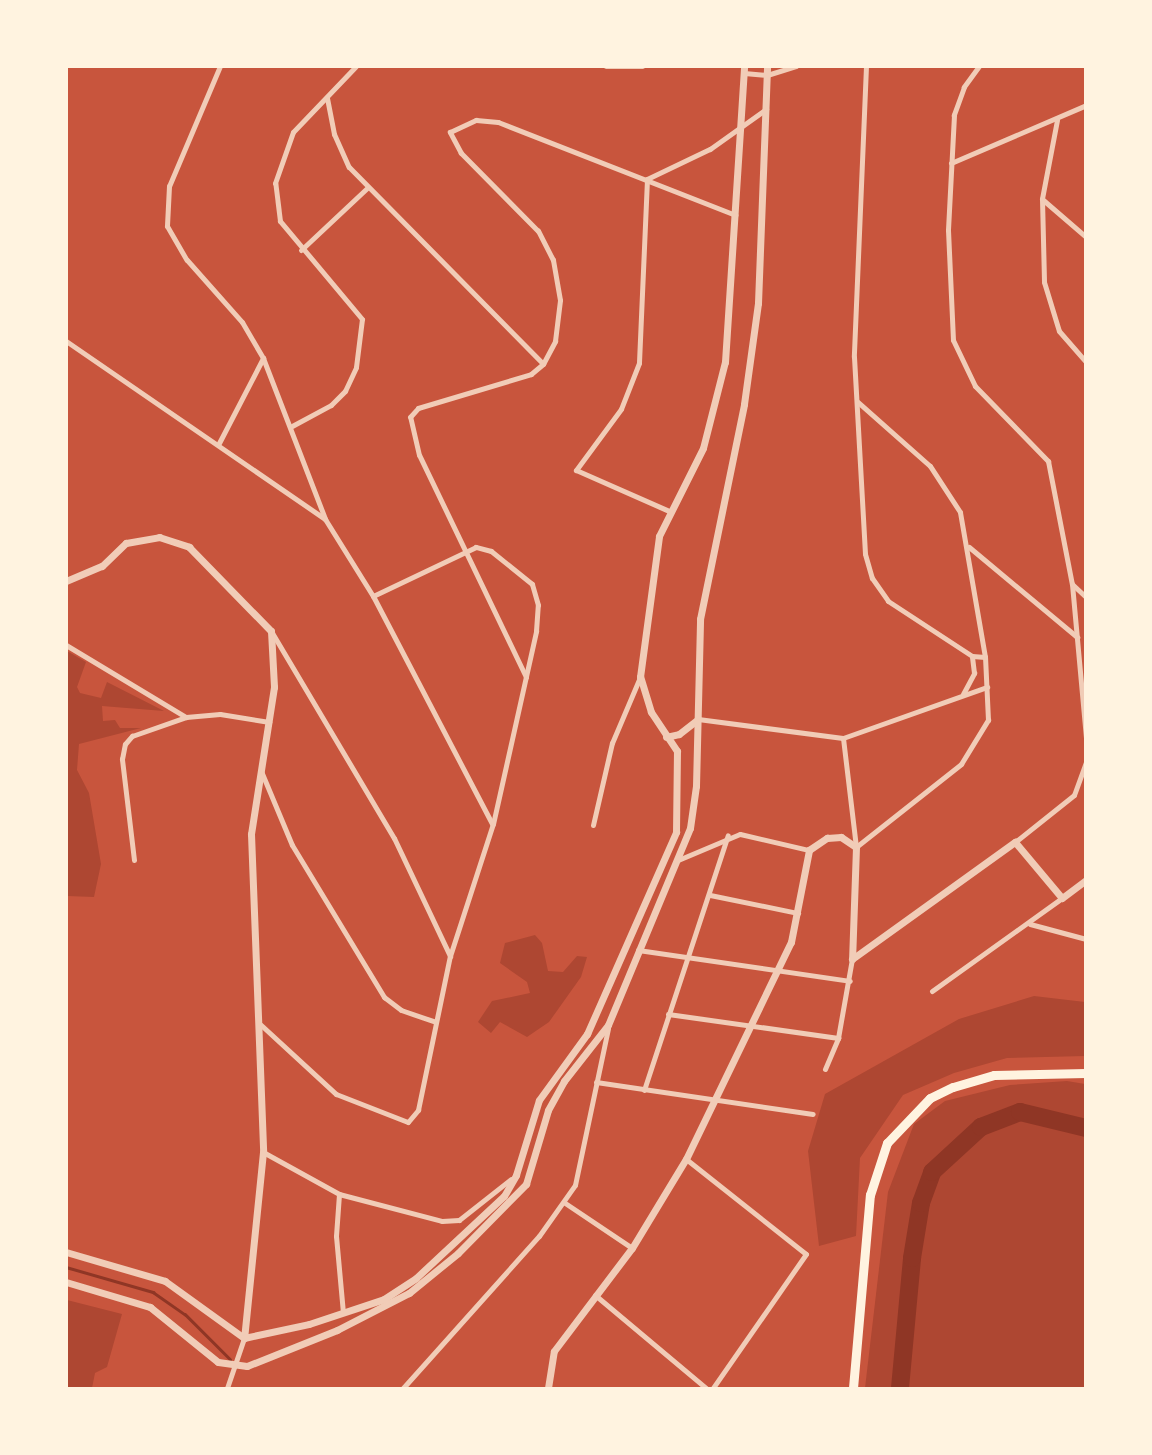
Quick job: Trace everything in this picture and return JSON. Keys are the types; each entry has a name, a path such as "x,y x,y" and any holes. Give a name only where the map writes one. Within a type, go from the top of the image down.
{"main road":[{"path":"853,1388 870,1195 887,1143 930,1098 953,1087 994,1075 1086,1073"}],"street":[{"path":"220,66 169,186 167,226 187,260 242,322 263,358 292,426 325,519 373,596 493,824"},
{"path":"292,426 331,405 345,391 361,342 362,320 356,307 300,250 280,221 275,183 293,132 356,66"},
{"path":"606,66 642,66"},
{"path":"593,825 612,743 640,677 653,560 669,511 703,448 725,362 744,70 767,71 796,66"},
{"path":"866,66 854,318 865,554 872,578 888,601 972,656 985,657"},
{"path":"979,66 964,87 954,115 949,305 953,340 975,386 1048,461 1072,584 1086,738"},
{"path":"403,1388 565,1203 575,1185 606,1029 690,828 696,786 700,619 754,343 767,71"},
{"path":"327,97 340,150 366,188 543,365"},
{"path":"951,163 1057,120 1086,105"},
{"path":"647,179 710,149 766,109"},
{"path":"526,677 467,549 419,455 410,417 418,408 511,383 543,365 555,341 559,317 553,260 538,231 461,153 450,132 477,120 498,122 735,215"},
{"path":"1057,120 1042,200 1041,247 1048,307 1059,331 1086,362"},
{"path":"647,179 639,363 621,409 576,470 669,511"},
{"path":"300,250 366,188"},
{"path":"1042,200 1086,237"},
{"path":"66,341 219,443 325,519"},
{"path":"219,443 263,358"},
{"path":"856,847 961,764 986,727 987,687 968,546 960,512 945,484 858,402"},
{"path":"66,581 102,566 126,543 159,537 189,547 271,631 394,838 450,956"},
{"path":"968,546 1076,637"},
{"path":"261,1025 335,1094 408,1122 418,1110 450,956 493,824 538,618 532,584 491,551 467,549 373,596"},
{"path":"1072,584 1086,597"},
{"path":"227,1388 237,1368 244,1338 263,1152 261,1025 251,901 251,834 274,687 271,631"},
{"path":"66,645 186,716"},
{"path":"961,696 974,673 972,656"},
{"path":"66,1252 165,1281 244,1338 258,1338 384,1299 416,1278 485,1218 516,1175 539,1100 590,1028 676,832 680,773 677,751 651,712 640,677"},
{"path":"666,737 680,734 698,719 843,738 987,687"},
{"path":"134,860 122,751 132,736 186,716 229,715 269,722"},
{"path":"825,1069 838,1038 852,959 856,847 843,738"},
{"path":"852,959 1015,842 1074,795 1086,762"},
{"path":"260,768 292,845 384,997 401,1010 435,1022"},
{"path":"678,860 728,835 753,835 809,850"},
{"path":"645,1090 728,835"},
{"path":"548,1388 554,1351 632,1248 686,1159 753,1027 779,972 798,913 809,850 827,838 841,836 856,847"},
{"path":"1015,842 1062,898"},
{"path":"932,991 1030,924 1086,880"},
{"path":"710,895 798,913"},
{"path":"1030,924 1086,939"},
{"path":"638,950 687,960 850,981"},
{"path":"601,1005 611,1003 613,1012"},
{"path":"668,1014 838,1038"},
{"path":"590,1028 595,1038 606,1029"},
{"path":"66,1282 150,1307 218,1362 237,1368 337,1330 409,1293 477,1235 529,1177 548,1110 564,1081 606,1029"},
{"path":"596,1082 813,1114"},
{"path":"263,1152 339,1194 451,1221 474,1210 516,1175 529,1177"},
{"path":"686,1159 806,1254 713,1388"},
{"path":"339,1194 336,1236 343,1313"},
{"path":"565,1203 632,1248"},
{"path":"595,1295 706,1388"}],"shaded area":[{"path":"67,651 86,662 77,687 80,693 101,698 107,682 164,711 102,706 103,721 115,720 120,728 141,728 79,744 77,770 89,793 101,864 94,897 67,896"},
{"path":"535,935 542,943 548,971 563,972 577,956 587,957 581,977 549,1022 527,1037 500,1022 491,1033 478,1022 492,1001 530,993 527,982 500,963 505,943"},
{"path":"1034,996 1085,1002 1085,1056 1007,1058 954,1073 903,1095 860,1158 856,1236 819,1246 808,1151 825,1094 959,1019"},
{"path":"1067,1081 1085,1084 1085,1388 865,1388 888,1192 914,1124 945,1101 1010,1085"},
{"path":"67,1300 122,1314 107,1367 95,1373 92,1388 67,1388"}],"waterway":[{"path":"900,1388 912,1258 921,1203 932,1172 981,1127 1020,1112 1086,1128"},
{"path":"66,1267 153,1292 185,1314 230,1359"}]}
